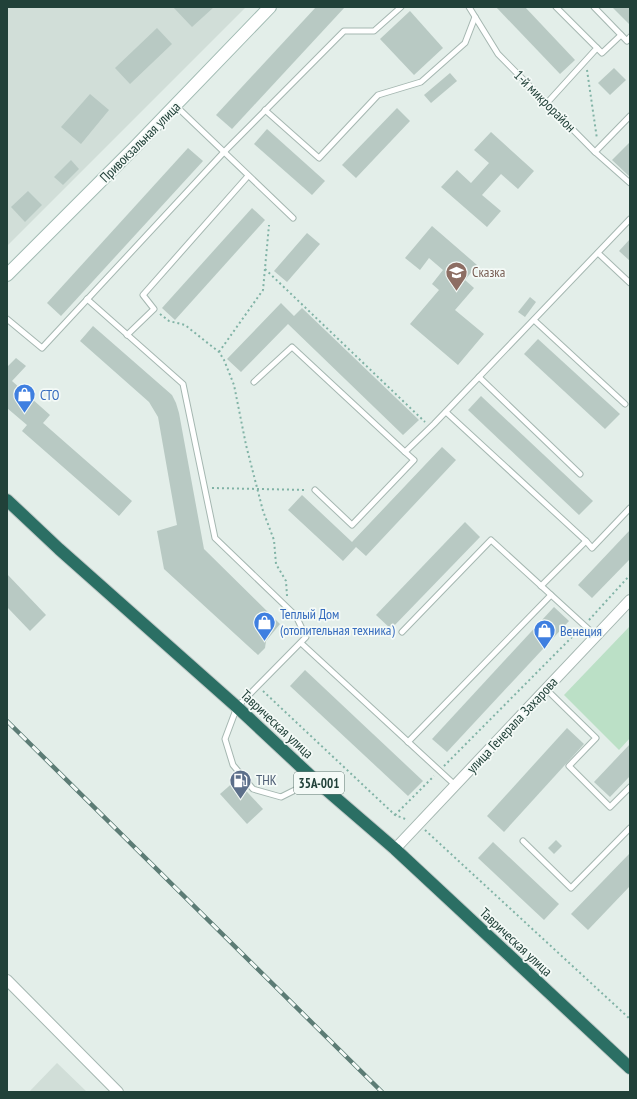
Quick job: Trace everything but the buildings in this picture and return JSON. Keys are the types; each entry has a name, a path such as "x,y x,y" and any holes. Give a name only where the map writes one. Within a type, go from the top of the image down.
{"highway":[{"name":"Таврическая улица","path":"7,500 59,549 237,707 315,780 395,849 630,1068"}],"main road":[{"name":"Привокзальная улица","path":"7,275 176,106 270,7"}],"street":[{"name":"улица Генерала Захарова","path":"395,849 630,600"},
{"path":"7,980 118,1092"}],"lane":[{"path":"7,319 42,348 224,152 344,31 374,31 402,7"},
{"name":"1-й микрорайон","path":"469,7 498,54 630,183"},
{"path":"556,7 602,53 621,35"},
{"path":"594,7 621,35 627,40 630,38"},
{"path":"265,110 319,158 378,95 421,82 465,43 475,17"},
{"path":"547,103 597,48"},
{"path":"176,106 293,218"},
{"path":"596,150 630,116"},
{"path":"127,335 154,309 143,295 248,176"},
{"path":"405,452 431,428 630,219"},
{"path":"598,253 630,283"},
{"path":"87,299 183,384 215,538 296,616 306,637 237,707 225,739 234,765 252,789 281,797 315,780"},
{"path":"534,320 625,404"},
{"path":"254,382 292,347 414,460 352,525 315,490"},
{"path":"479,377 580,474"},
{"path":"446,412 592,548 630,508"},
{"path":"402,632 491,540 596,636"},
{"path":"541,586 586,541"},
{"path":"408,742 551,595"},
{"path":"301,643 455,785"},
{"path":"546,689 596,738 569,766 610,807 630,787"},
{"path":"523,842 572,888 630,828"}],"path":[{"path":"585,61 596,150"},
{"path":"219,352 263,290 269,225"},
{"path":"265,270 431,428"},
{"path":"154,309 169,321 185,325 219,352 224,360 234,385 257,489 263,511 274,540 276,564 286,581 287,608"},
{"path":"204,488 315,490"},
{"path":"395,815 584,625 630,575"},
{"path":"257,686 395,815 419,824 630,1019"}],"shaded area":[{"path":"7,7 246,7 7,246"},
{"path":"57,1063 87,1092 29,1092"}],"green space":[{"path":"630,626 630,738 619,750 564,695"}],"railway":[{"path":"7,721 382,1092"}],"place":[{"name":"Сказка","path":"456,292"},
{"name":"СТО","path":"24,414"},
{"name":"Теплый Дом (отопительная техника)","path":"264,642"},
{"name":"Венеция","path":"544,650"},
{"name":"ТНК","path":"240,800"}]}
